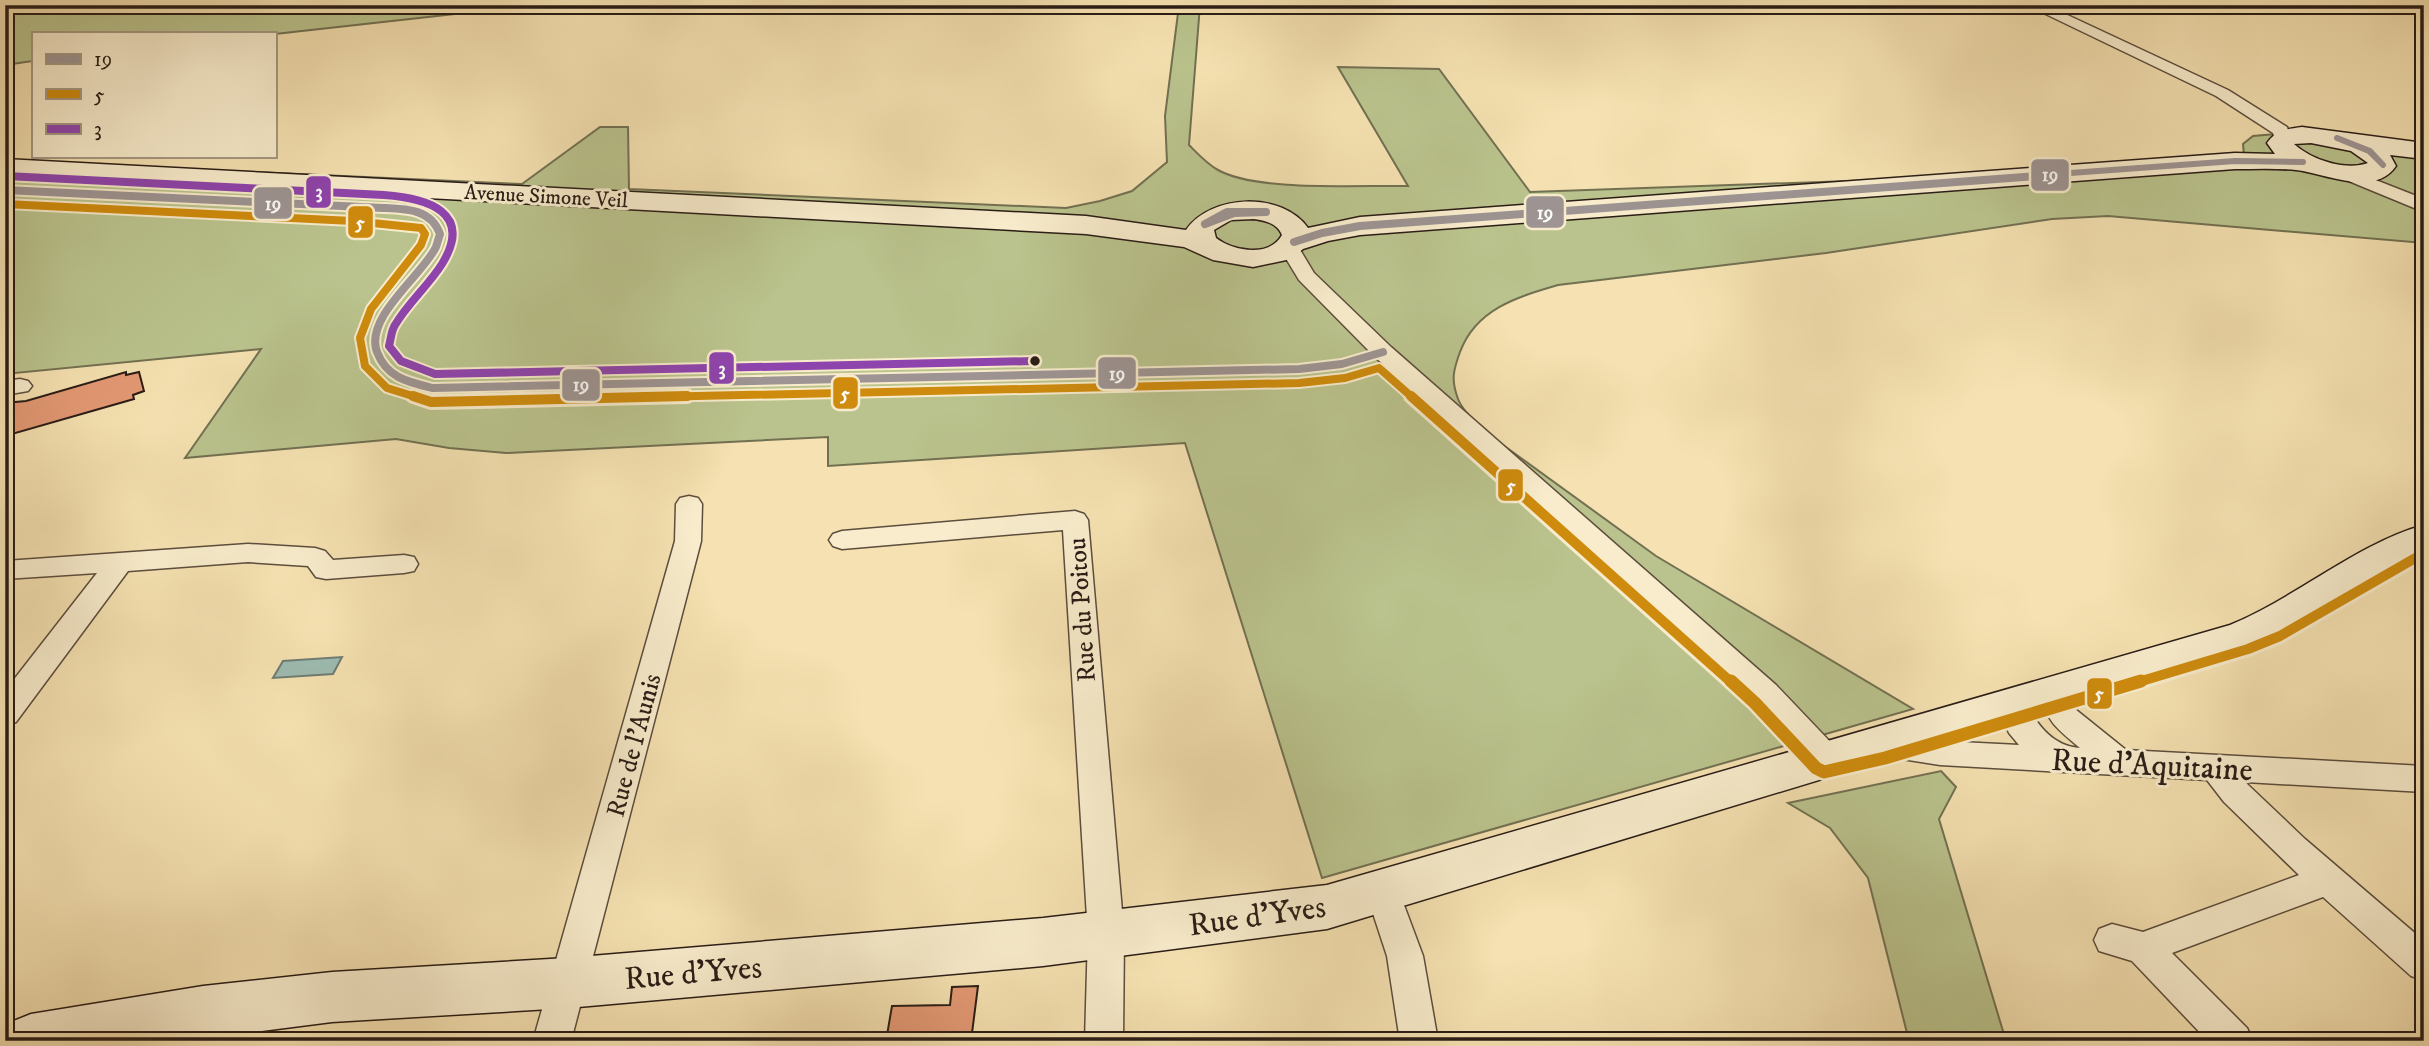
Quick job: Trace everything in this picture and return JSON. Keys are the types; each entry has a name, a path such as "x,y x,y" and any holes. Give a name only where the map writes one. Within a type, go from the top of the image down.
{"main road":[{"path":"2235,161 2268,153 2282,143 2310,135 2424,153"},
{"path":"2349,142 2376,154 2381,166"},
{"path":"2282,143 2303,162"},
{"path":"1248,258 1271,255 1290,236 1360,226 2235,161 2303,162 2345,173 2424,153"},
{"name":"Avenue Simone Veil","path":"5,167 1086,225 1189,239 1207,232 1220,253 1248,258"},
{"path":"1207,232 1225,213 1246,211 1268,213 1290,236"},
{"name":"Rue d'Yves","path":"31,1041 203,1012 332,998 567,983 1106,934 1327,907 2243,636 2273,624 2408,544 2424,538"}],"street":[{"path":"2034,5 2189,77 2281,131 2282,143"},
{"path":"2259,116 2310,135"},
{"path":"2381,166 2424,200"},
{"path":"2345,173 2424,206"},
{"path":"1290,236 1306,276 1426,391 1765,693 1826,758"},
{"path":"1248,258 1306,276"},
{"name":"Rue de l'Aunis","path":"552,1041 688,541 689,504"},
{"name":"Rue du Poitou","path":"842,540 1074,520 1106,934"},
{"path":"5,570 248,553 315,557 326,570 404,564"},
{"path":"5,714 120,562"},
{"path":"2053,693 2062,716 2117,761"},
{"path":"2012,706 2023,729 2036,742 2064,761"},
{"name":"Rue d'Aquitaine","path":"1881,745 1915,751 2064,761 2117,761 2424,779"},
{"path":"2214,766 2235,793 2328,880 2424,964"},
{"path":"2234,1041 2128,944 2328,880"},
{"path":"1383,891 1405,956 1419,1041"},
{"path":"1104,1041 1106,934"}],"green space":[{"path":"5,5 512,5 473,12 276,34 32,32 32,61 5,65"},
{"path":"1179,5 1200,5 1189,145 1218,170 1257,182 1310,186 1408,186 1338,67 1439,69 1530,192 2252,167 2244,156 2243,144 2253,136 2276,134 2424,154 2424,243 2108,216 2052,219 1826,253 1558,285 1528,294 1500,307 1476,325 1467,337 1454,370 1454,386 1458,399 1481,429 1656,556 1913,709 1322,878 1185,443 828,466 828,437 506,453 449,448 396,439 185,458 261,349 5,374 5,161 522,184 600,127 628,127 629,189 1066,208 1132,191 1167,162 1165,116"},
{"path":"1941,771 1956,787 1939,819 2006,1041 1909,1041 1868,878 1830,828 1788,803"}],"water":[{"path":"342,657 333,674 273,678 283,661"}],"building":[{"path":"126,372 126,375 139,372 144,391 133,395 134,399 5,436 5,403 26,401"},
{"path":"978,986 971,1041 886,1041 892,1006 950,1005 952,987"}],"transit line":[{"name":"19","path":"2337,138 2370,151 2383,165"},
{"name":"19","path":"2337,138 2369,151 2383,165"},
{"name":"19","path":"1294,242 1322,233 1360,226 2235,161 2303,162"},
{"name":"3","path":"6,176 384,195 430,203 445,213 450,221 452,242 442,264 393,328 389,346 401,361 435,374 1035,361"},
{"name":"19","path":"5,190 383,208 426,215 435,222 440,234 436,247 384,314 377,331 375,347 381,363 397,378 433,388 1299,369 1342,364 1383,352"},
{"name":"5","path":"5,204 353,221 421,228 425,234 421,245 371,309 360,338 365,366 387,388 431,402 1299,383 1345,378 1379,368 1755,703 1816,768 1824,772 1885,758 2248,649 2280,636 2424,553"},
{"name":"19","path":"1205,224 1227,212 1266,212"},
{"name":"19","path":"1205,224 1234,213 1266,212"}]}
